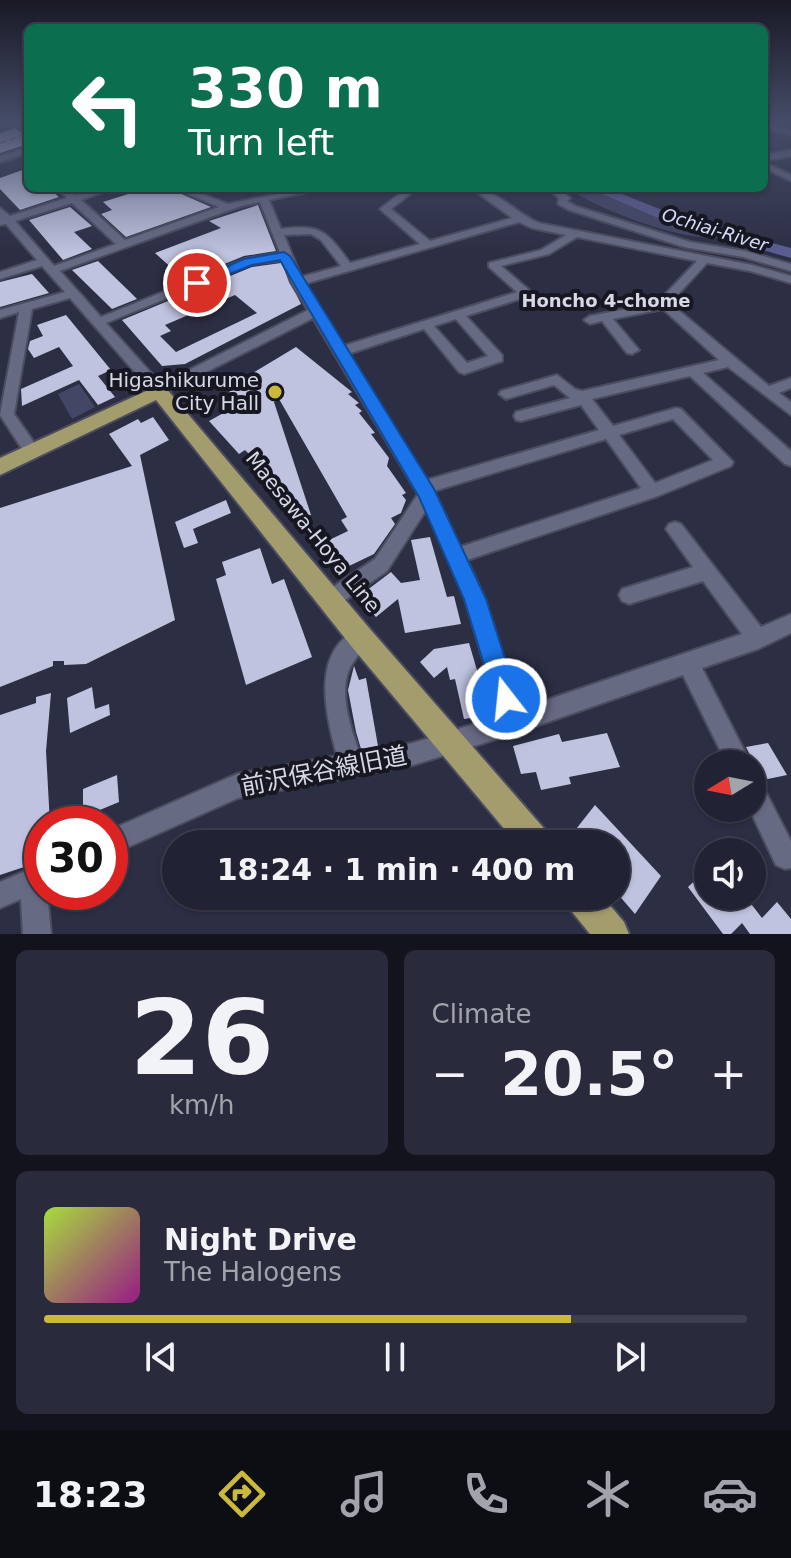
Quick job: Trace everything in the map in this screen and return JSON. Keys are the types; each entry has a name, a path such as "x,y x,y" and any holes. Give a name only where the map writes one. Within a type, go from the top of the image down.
{"main road":[{"path":"0,467 159,391"},
{"name":"Maesawa-Hoya Line","path":"159,391 361,638 525,830"},
{"path":"592,910 612,934"}],"street":[{"path":"768,167 791,178"},
{"path":"66,192 124,245"},
{"path":"96,192 3,218 49,265 159,391 316,311"},
{"path":"189,192 228,207"},
{"path":"0,276 124,245 228,207 301,192"},
{"path":"407,192 385,209 426,243"},
{"path":"482,192 520,219 573,235 752,268 791,280"},
{"path":"557,192 565,198 561,202 583,212 688,245 745,254 791,268"},
{"path":"264,199 284,256 297,282 425,491 456,556 485,627 513,723"},
{"path":"297,282 426,243 475,234 520,219"},
{"path":"276,233 313,228 320,231 347,267"},
{"path":"342,351 525,293 493,265 545,252 573,235"},
{"path":"99,322 249,261 284,256"},
{"path":"703,261 663,303 791,410"},
{"path":"0,314 74,293"},
{"path":"590,320 665,305"},
{"path":"26,309 4,415 32,451"},
{"path":"425,323 464,369 497,358 458,314"},
{"path":"605,317 632,350"},
{"path":"521,416 574,402 582,396 695,373 730,362"},
{"path":"695,373 791,460"},
{"path":"506,394 557,380 570,393 582,396 606,433 652,491"},
{"path":"769,391 791,383"},
{"path":"331,599 381,565 425,491 676,413 725,462 652,491 456,556"},
{"path":"675,529 758,639"},
{"path":"629,595 707,571"},
{"name":"前沢保谷線旧道","path":"128,835 237,786 351,766 452,743 758,639 791,623"},
{"path":"351,766 332,689 347,649 361,638"},
{"path":"688,663 732,750"},
{"path":"766,817 785,856 791,855"},
{"path":"0,895 24,884"},
{"path":"37,910 37,934"}],"shaded area":[{"path":"574,192 605,192 667,217 731,235 715,238 672,232 624,216"},
{"path":"79,384 95,407 72,419 58,394"}],"building":[{"path":"24,169 24,192 53,192 59,197 20,210 0,189 0,178"},
{"path":"134,192 177,192 211,207 126,237 101,214 112,210 103,202"},
{"path":"258,205 276,251 244,256 185,280 155,253 221,228 209,221"},
{"path":"70,207 92,226 74,232 92,249 63,260 29,220"},
{"path":"98,261 137,299 112,309 72,270"},
{"path":"281,263 301,304 185,364 162,366 122,320 168,301 174,307 202,295 196,290 252,267","holes":["235,295 257,313 176,352 160,336 171,331 165,325"]},
{"path":"32,274 49,293 0,307 0,282"},
{"path":"66,315 111,370 98,376 115,397 98,405 79,380 22,406 21,389 73,366 59,347 34,358 28,349 30,341 43,336 37,325"},
{"path":"296,347 352,392 348,394 359,403 355,405 362,411 359,413 375,433 371,434 389,458 387,466 406,493 402,495 406,500 401,513 391,518 395,524 374,554 347,567 340,554 333,558 338,566 333,569 312,543 323,538 325,542 348,531 341,520 347,517 279,399 274,402 311,515 301,518 298,507 282,511 276,490 269,492 258,453 252,457 245,450 239,454 209,421 227,411 230,389 249,388 241,380"},
{"path":"153,417 169,440 140,455 175,620 86,664 64,665 64,661 53,661 53,666 0,687 0,508 132,466 109,434 138,419 141,423"},
{"path":"226,500 231,513 193,529 198,543 184,548 175,522"},
{"path":"430,537 447,597 454,596 461,624 405,633 398,599 376,617 358,597 391,572 401,583 420,580 411,540"},
{"path":"260,548 272,584 284,579 312,657 246,685 216,579 226,575 222,562"},
{"path":"469,643 484,694 479,695 484,716 464,719 455,679 450,680 447,667 434,678 420,662 434,649"},
{"path":"354,666 359,680 366,678 378,746 361,749 348,690"},
{"path":"92,687 95,709 109,704 110,715 70,733 67,698"},
{"path":"51,693 46,751 49,806 24,806 24,867 0,875 0,715 36,703 36,697"},
{"path":"607,733 620,767 569,777 571,784 541,790 536,772 521,774 513,746 559,734 562,742"},
{"path":"768,743 787,775 766,779 766,750 748,750 746,747"},
{"path":"117,775 119,802 109,806 83,806 83,789"},
{"path":"595,805 618,830 575,830"},
{"path":"630,843 661,876 635,914 630,908"},
{"path":"694,881 694,895 688,887"},
{"path":"777,902 791,919 791,934 750,934 742,923 731,934 723,934 705,910 756,910 762,918"}],"waterway":[{"name":"Ochiai-River","path":"605,192 682,223 791,253"}],"place":[{"name":"Higashikurume City Hall","path":"275,392"}],"district":[{"name":"Honcho 4-chome","path":"606,301"}],"route":[{"path":"197,283 249,261 284,256 427,494 475,599 506,699"}]}
